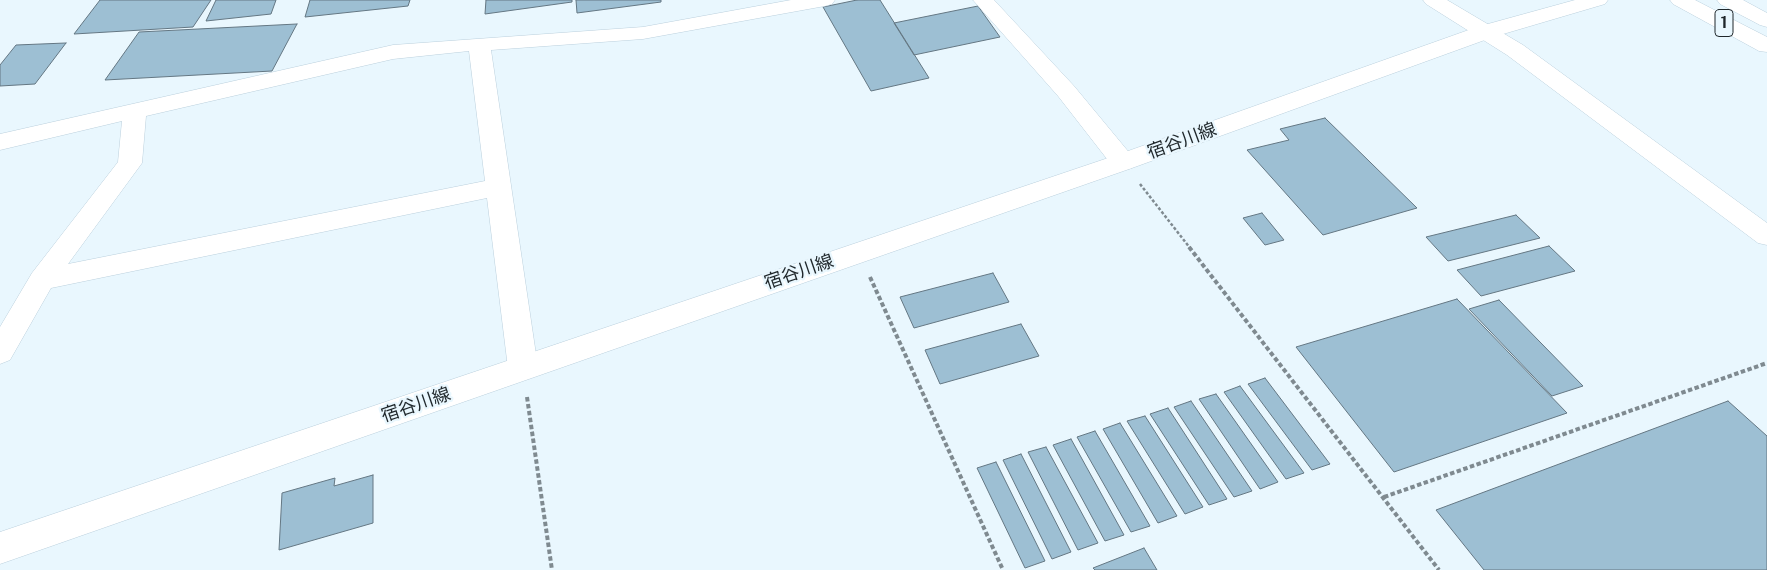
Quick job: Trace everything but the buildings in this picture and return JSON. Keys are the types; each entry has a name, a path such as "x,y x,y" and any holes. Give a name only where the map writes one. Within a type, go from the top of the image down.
{"main road":[{"path":"0,142 393,52 643,33 825,0"},
{"path":"983,0 1066,91 1123,162"},
{"path":"1434,0 1515,50 1767,236"},
{"name":"宿谷川線","path":"0,548 1123,162 1485,32 1598,0"},
{"name":"1","path":"1680,0 1767,46"},
{"name":"1","path":"1727,0 1767,21"},
{"path":"479,44 523,368"},
{"path":"0,352 42,280 130,163 135,112"},
{"path":"42,280 498,187"}],"path":[{"path":"1123,162 1440,570"},
{"path":"859,252 1003,570"},
{"path":"1384,497 1767,362"},
{"path":"523,368 552,570"}]}
